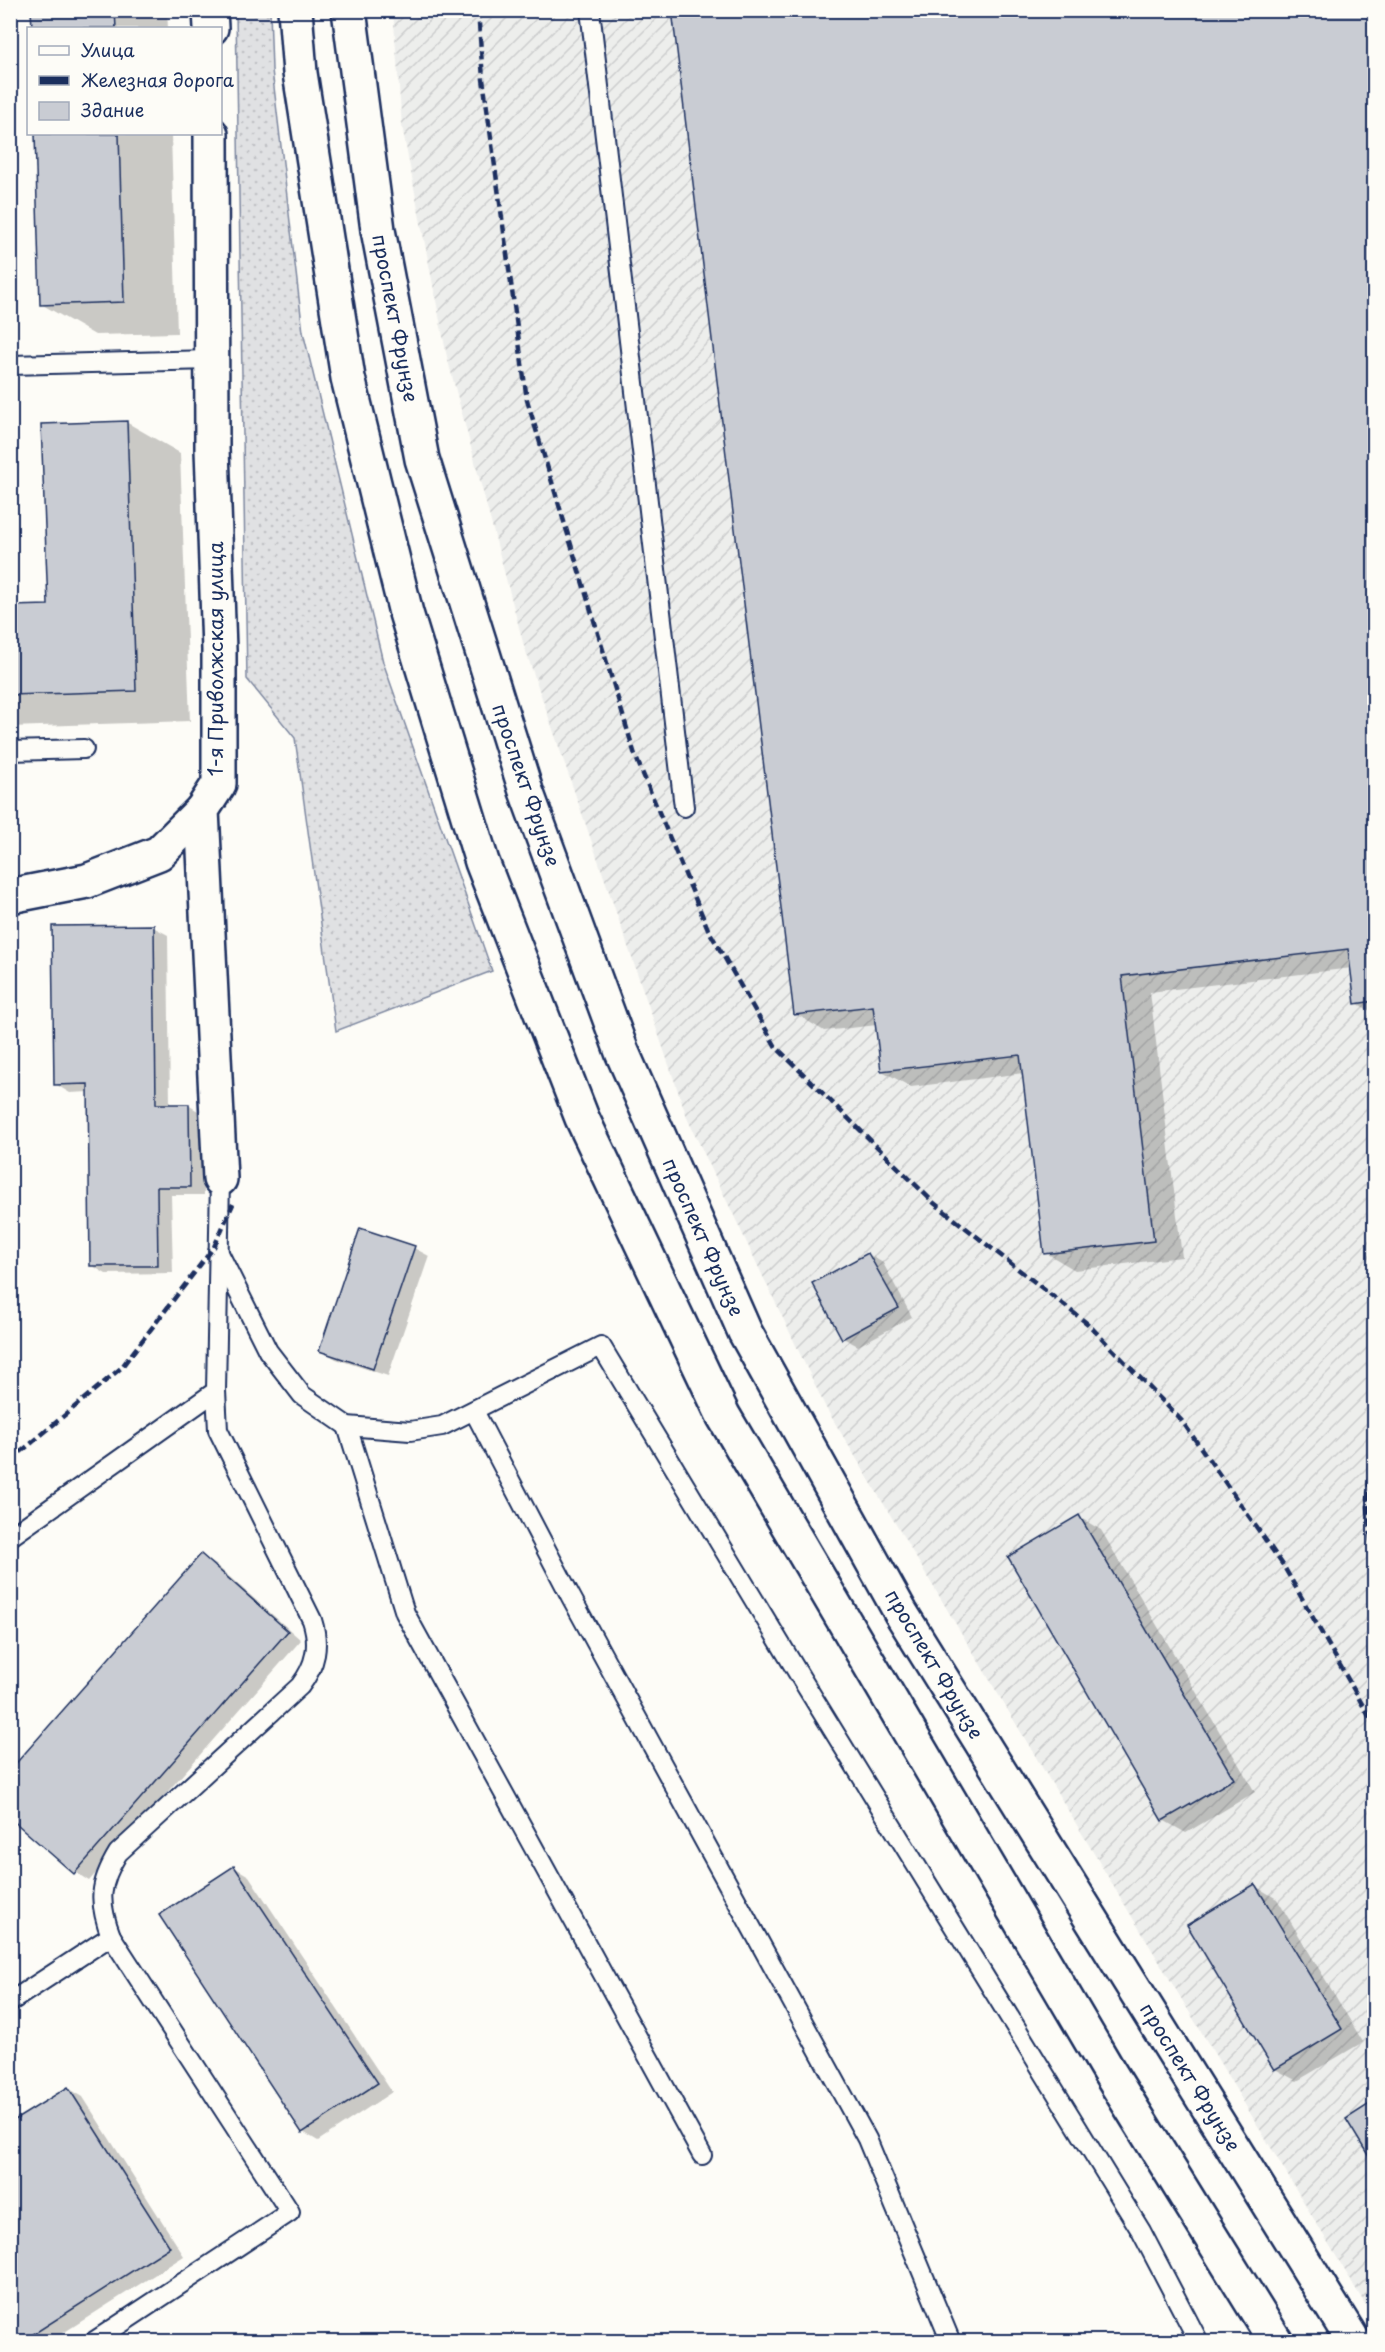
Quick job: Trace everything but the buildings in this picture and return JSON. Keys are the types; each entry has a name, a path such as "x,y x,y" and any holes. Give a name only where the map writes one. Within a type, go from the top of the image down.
{"main road":[{"path":"210,10 211,27"},
{"path":"295,10 300,73 348,378 406,613 482,862 582,1118 723,1415 1108,2070 1276,2342"},
{"name":"проспект Фрунзе","path":"349,10 378,230 422,459 526,791 622,1052 745,1332 901,1613 1354,2342"},
{"name":"1-я Приволжская улица","path":"10,896 87,881 159,853 202,810 219,784 211,135"},
{"path":"202,810 220,1179"}],"lane":[{"path":"590,10 684,807"},
{"path":"10,365 212,360"},
{"path":"10,751 84,749"},
{"path":"93,2342 290,2212 111,1936 103,1915 105,1873 118,1853 300,1686 311,1672 316,1654 318,1636 312,1620 218,1430 216,1391 220,1179"},
{"path":"218,1251 268,1351 302,1395 347,1426 410,1431 442,1425 602,1346 801,1678 1141,2231 1199,2342"},
{"path":"10,1537 216,1391"},
{"path":"474,1411 571,1597 867,2139 951,2342"},
{"path":"347,1426 405,1613 702,2155"},
{"path":"10,2002 111,1936"}],"shaded area":[{"path":"236,11 270,11 272,70 303,332 383,662 492,971 336,1031 295,738 247,679"},
{"path":"393,11 1374,11 1374,2319 826,1408 688,1120 524,646 447,357 402,126"}],"railway":[{"path":"478,10 483,79 527,400 635,755 708,929 776,1047 934,1203 1088,1324 1182,1421 1283,1565 1374,1725"},
{"path":"10,1461 121,1368 214,1247 233,1204"},
{"path":"1374,1370 1368,1507 1374,1569"}]}
